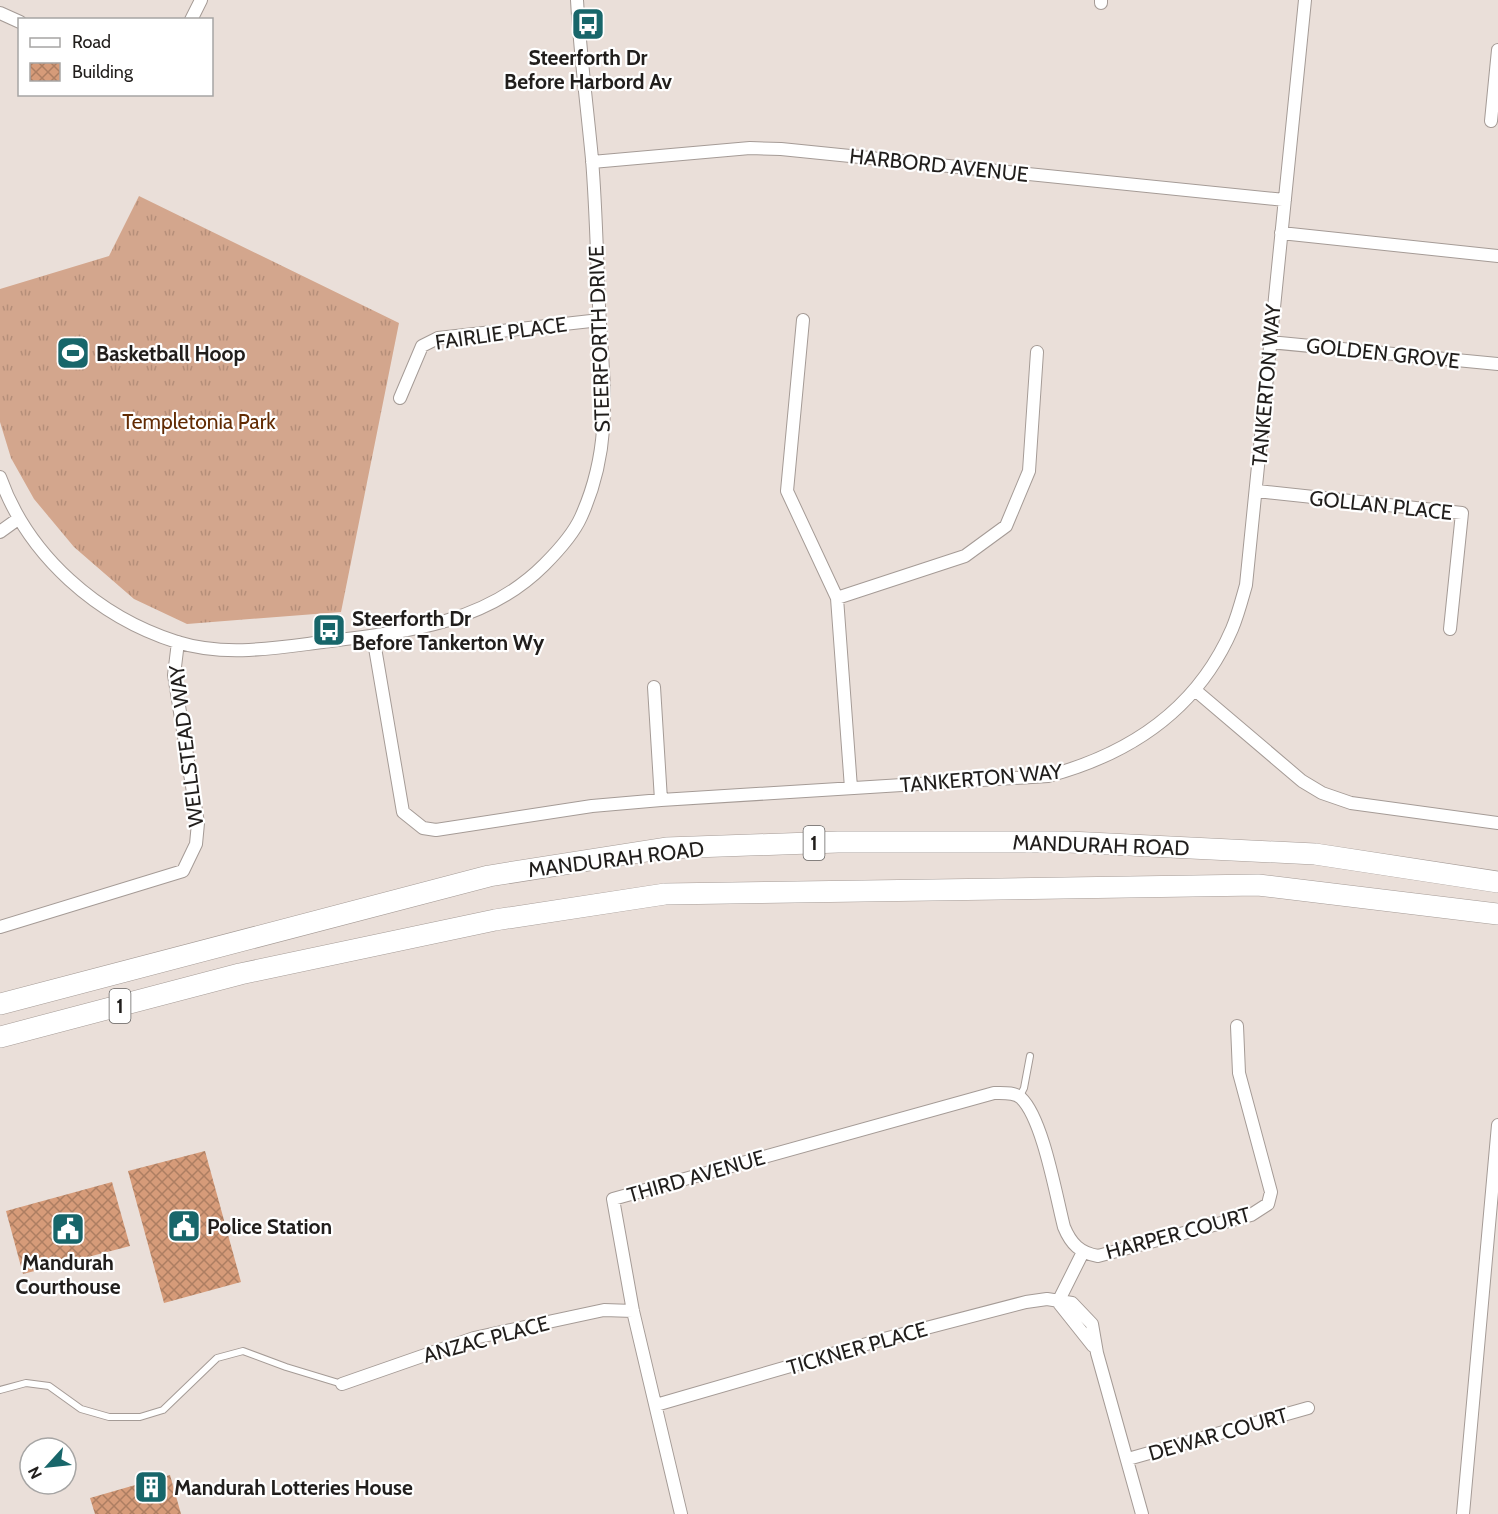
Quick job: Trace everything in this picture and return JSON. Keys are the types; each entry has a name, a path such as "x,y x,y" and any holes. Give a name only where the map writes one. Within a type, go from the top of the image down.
{"highway":[{"name":"MANDURAH ROAD","path":"0,1004 489,876 666,848 838,842 1069,842 1316,854 1498,882"},
{"name":"MANDURAH ROAD","path":"0,1037 251,972 495,920 665,894 1258,885 1498,914"}],"street":[{"path":"192,18 201,0"},
{"name":"STEERFORTH DRIVE","path":"0,477 18,519 53,563 88,597 124,621 178,642 213,650 238,650 373,636 458,619 498,601 537,572 568,538 580,520 598,473 606,420 592,162 577,0"},
{"name":"TANKERTON WAY","path":"373,636 400,801 403,812 423,828 453,828 580,808 661,800 1048,776 1086,765 1137,741 1195,690 1232,629 1246,585 1305,0"},
{"path":"0,13 18,21"},
{"path":"1491,121 1498,50"},
{"name":"HARBORD AVENUE","path":"592,162 750,148 781,149 1285,200"},
{"path":"1281,233 1498,256"},
{"name":"FAIRLIE PLACE","path":"400,398 422,346 438,338 600,320"},
{"path":"803,321 787,491 837,598 851,788"},
{"name":"GOLDEN GROVE","path":"1269,342 1498,364"},
{"path":"837,598 965,556 1006,526 1029,471 1037,352"},
{"name":"GOLLAN PLACE","path":"1257,491 1462,513 1450,629"},
{"path":"0,532 18,519"},
{"name":"WELLSTEAD WAY","path":"0,927 183,871 196,844 198,823 174,675 178,642"},
{"path":"654,687 661,800"},
{"path":"1195,690 1302,781 1322,793 1351,803 1498,823"},
{"name":"HARPER COURT","path":"1083,1252 1098,1256 1251,1215 1268,1204 1271,1192 1239,1074 1237,1026"},
{"name":"THIRD AVENUE","path":"681,1514 633,1311 613,1199 994,1093 1020,1096"},
{"path":"1020,1096 1036,1119 1064,1227 1070,1241 1083,1252 1058,1302 1083,1331 1097,1353 1142,1514"},
{"path":"1463,1514 1498,1125"},
{"name":"TICKNER PLACE","path":"656,1405 1026,1302 1047,1299 1058,1302"},
{"name":"ANZAC PLACE","path":"342,1384 474,1338 604,1310 633,1311"},
{"name":"DEWAR COURT","path":"1128,1459 1308,1408"}],"lane":[{"path":"1020,1096 1024,1088 1030,1056"},
{"path":"0,1390 26,1383 49,1386 81,1409 110,1417 140,1417 163,1410 217,1358 243,1351 286,1368 342,1384"}],"green space":[{"name":"Templetonia Park","path":"139,196 399,323 341,612 187,624 134,599 74,547 34,499 11,458 0,422 0,289 109,256"}],"building":[{"name":"Police Station","path":"205,1151 241,1282 164,1303 128,1171"},
{"name":"Mandurah Courthouse","path":"112,1182 130,1246 23,1274 6,1211"},
{"name":"Mandurah Lotteries House","path":"170,1475 181,1514 95,1514 90,1498"}],"place":[{"name":"Steerforth Dr Before Harbord Av","path":"588,24"},
{"name":"Basketball Hoop","path":"73,353"},
{"name":"Steerforth Dr Before Tankerton Wy","path":"329,630"},
{"name":"Police Station","path":"184,1226"},
{"name":"Mandurah Courthouse","path":"68,1229"},
{"name":"Mandurah Lotteries House","path":"151,1487"}]}
